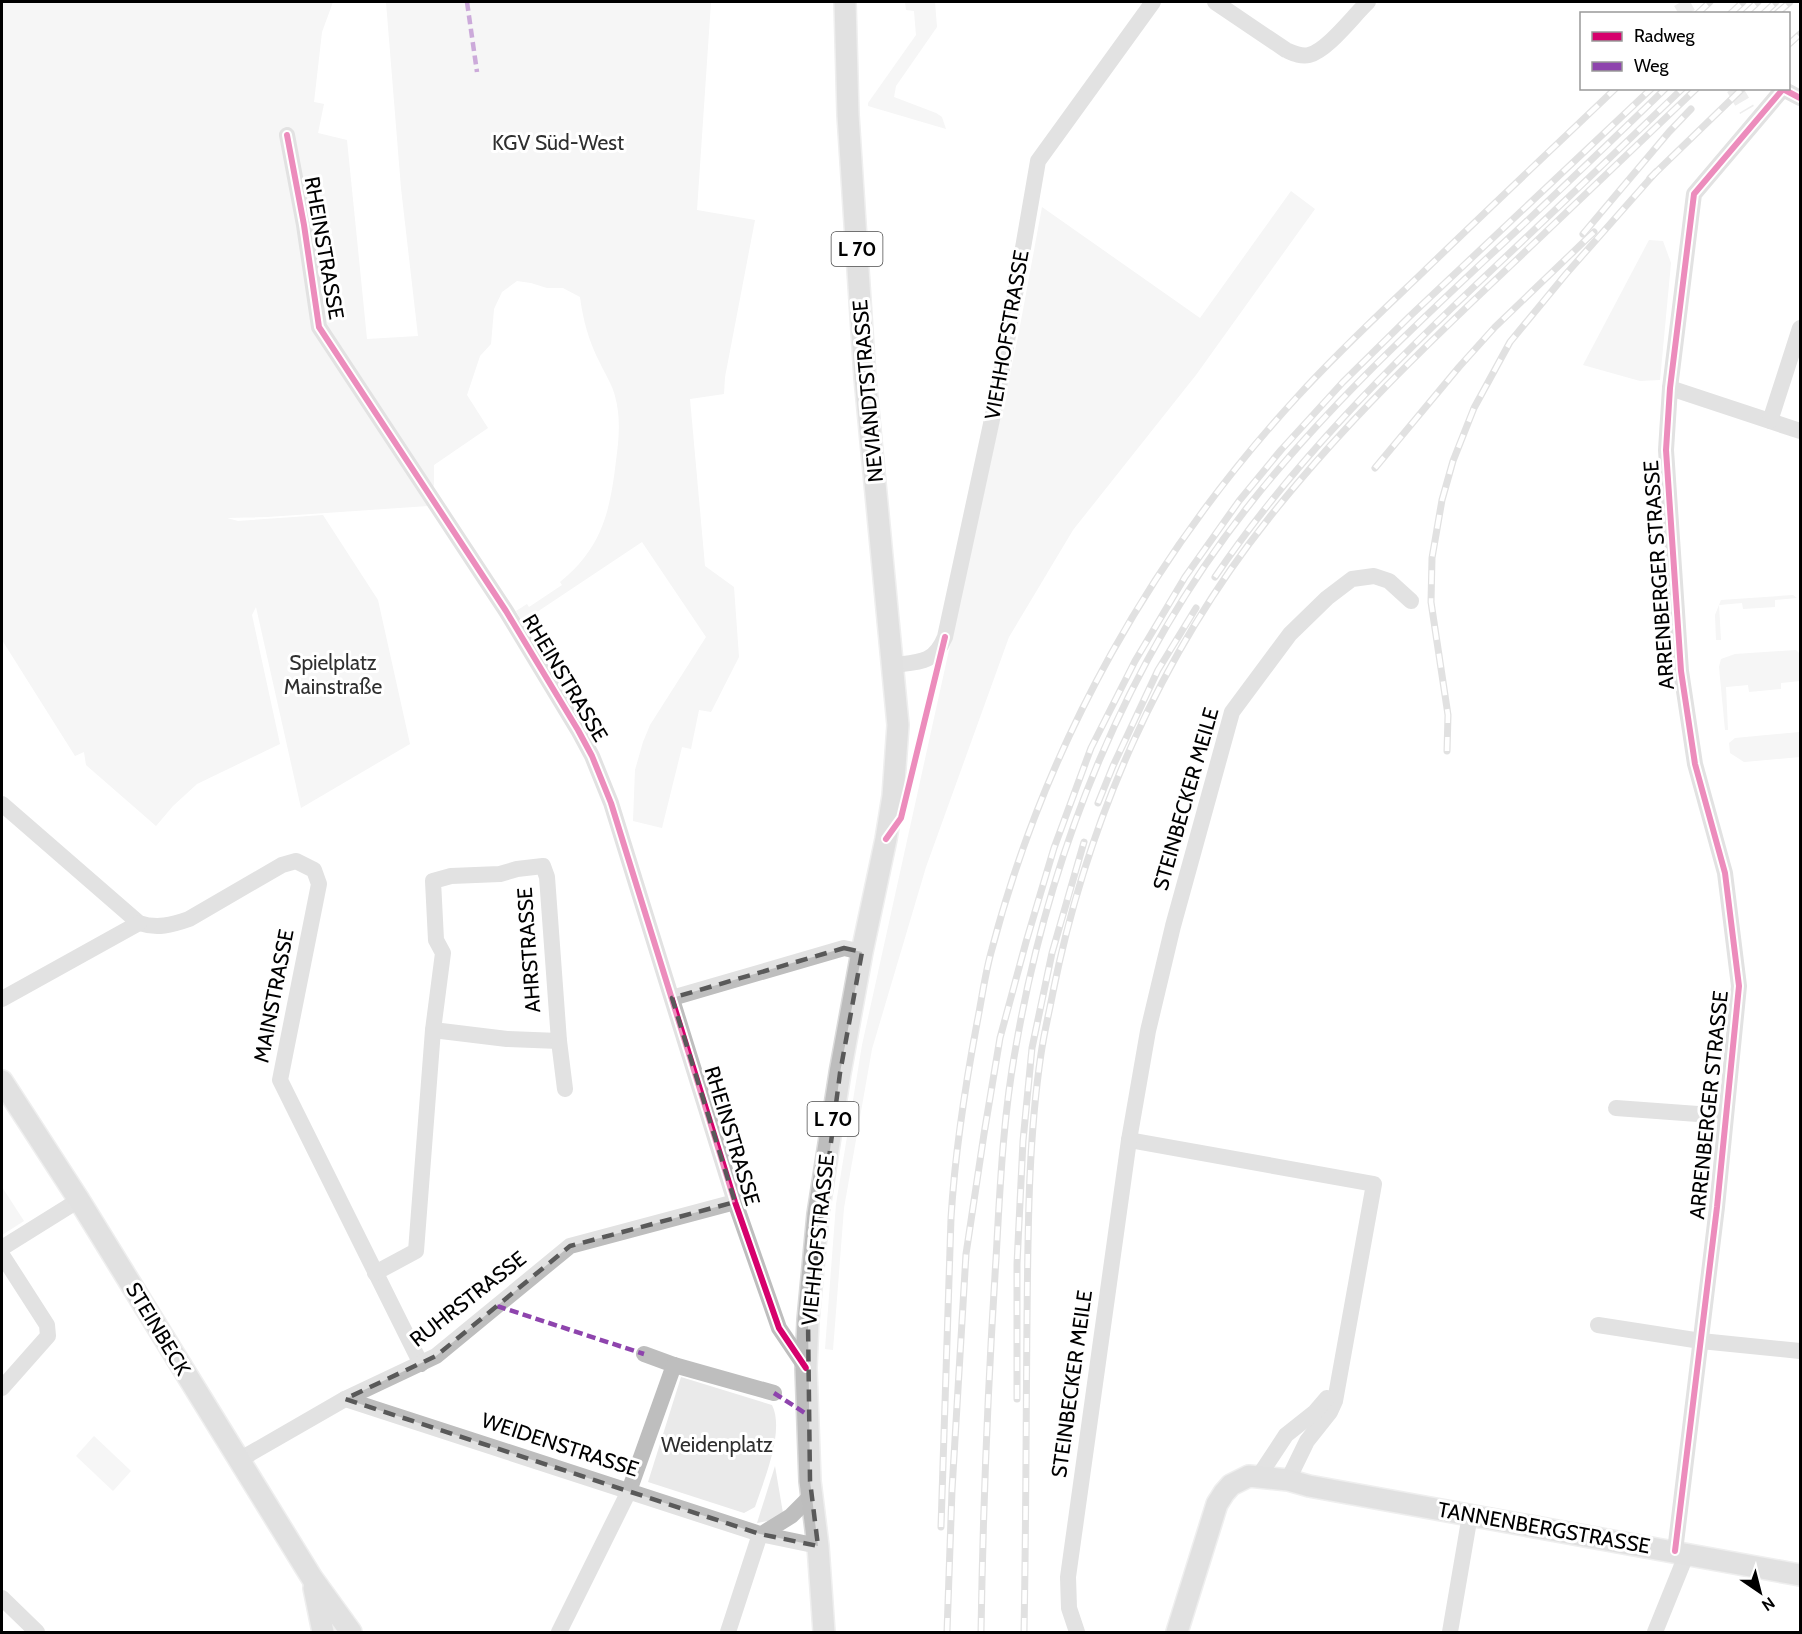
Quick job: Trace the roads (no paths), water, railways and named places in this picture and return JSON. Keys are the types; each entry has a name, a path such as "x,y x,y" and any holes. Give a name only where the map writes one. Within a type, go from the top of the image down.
{"main road":[{"name":"NEVIANDTSTRASSE","path":"844,2 848,115 865,378 898,725 895,780"},
{"name":"VIEHHOFSTRASSE","path":"824,1632 812,1495 806,1368 808,1320 818,1214 862,952 886,839 895,780"},
{"name":"STEINBECK","path":"2,1081 79,1200 312,1578"},
{"path":"1177,1632 1220,1498 1231,1485 1249,1476 1259,1476"},
{"name":"TANNENBERGSTRASSE","path":"1259,1476 1800,1575"},
{"path":"312,1578 323,1632"},
{"path":"312,1578 337,1632"},
{"path":"312,1578 351,1632"}],"street":[{"name":"VIEHHOFSTRASSE","path":"892,664 930,659 939,650 945,637 999,387 1038,161 1153,2"},
{"path":"1215,2 1286,50 1298,55 1308,55 1329,42 1368,2"},
{"name":"ARRENBERGER STRASSE","path":"1655,1632 1681,1552 1739,986 1725,873 1698,776 1681,671 1666,450 1670,388 1694,194 1751,115 1782,90"},
{"path":"1785,90 1800,98"},
{"name":"RHEINSTRASSE","path":"287,135 304,225 319,327 506,611 592,756 611,803 735,1202 779,1328 784,1339 806,1368"},
{"path":"1770,421 1800,328"},
{"path":"1670,388 1800,431"},
{"name":"STEINBECKER MEILE","path":"1077,1632 1069,1608 1068,1577 1130,1140 1148,1032 1162,970 1232,712 1290,634 1327,598 1352,579 1374,576 1389,581 1412,602"},
{"path":"2,804 139,923 2,999"},
{"name":"MAINSTRASSE","path":"139,923 158,927 189,919 290,862 302,863 314,870 319,884 280,1080 421,1364"},
{"name":"AHRSTRASSE","path":"375,1273 416,1251 433,1030 443,953 436,940 433,881 451,876 501,874 517,869 543,866 547,877 559,1041 565,1089"},
{"path":"672,998 844,948 862,952"},
{"name":"AHRSTRASSE","path":"433,1030 507,1039 559,1041"},
{"path":"1616,1108 1725,1116"},
{"path":"1130,1140 1374,1184 1335,1401 1330,1412 1307,1440 1288,1480"},
{"path":"2,1248 79,1200"},
{"name":"RUHRSTRASSE","path":"238,1460 345,1399 436,1356 570,1246 735,1202"},
{"path":"2,1255 47,1325 48,1336 2,1388"},
{"path":"1598,1325 1701,1341 1800,1351"},
{"path":"644,1354 674,1365 774,1393"},
{"path":"559,1632 629,1491 674,1365"},
{"path":"1259,1476 1286,1435 1315,1412 1338,1383"},
{"name":"WEIDENSTRASSE","path":"345,1399 604,1485 761,1534 818,1546"},
{"path":"728,1632 761,1534 781,1524 812,1495"},
{"path":"1450,1632 1470,1515"},
{"path":"2,1598 37,1632"}],"tunnel":[{"path":"1681,2 1687,12"},
{"path":"1735,90 1747,110"}],"railway":[{"path":"1699,12 1710,2"},
{"path":"1732,12 1743,2"},
{"path":"1747,12 1758,2"},
{"path":"1765,12 1776,2"},
{"path":"1778,12 1790,2"},
{"path":"1790,43 1800,34"},
{"path":"941,1527 951,1218 968,1071 987,967 1015,872 1042,798 1075,725 1111,654 1152,585 1197,519 1246,456 1342,350 1614,90"},
{"path":"947,1632 952,1490 966,1254 984,1134 1000,1038 1026,942 1054,848 1091,748 1135,661 1185,577 1239,501 1281,450 1343,382 1409,317 1650,90"},
{"path":"981,1632 991,1352 1008,1099 1031,973 1049,901 1072,830 1099,760 1130,693 1166,627 1206,564 1277,471 1333,408 1393,348 1664,90"},
{"path":"1215,577 1278,492 1384,374 1681,90"},
{"path":"1024,1632 1028,1220 1031,1153 1041,1054 1068,928 1086,865 1133,743 1162,683 1194,626 1230,571 1297,484 1354,419 1415,357 1695,90"},
{"path":"1650,178 1741,90"},
{"path":"1583,234 1691,109"},
{"path":"1447,751 1448,715 1431,602 1432,558 1442,500 1453,461 1474,408 1510,342 1566,274 1656,172"},
{"path":"1375,468 1495,327 1594,232"},
{"path":"1098,803 1158,670 1196,608"},
{"path":"1017,1399 1017,1264 1023,1141 1032,1048 1052,953 1084,842"}],"park label":[{"name":"KGV Süd-West","path":"558,143"},
{"name":"Spielplatz Mainstraße","path":"333,675"},
{"name":"Weidenplatz","path":"717,1445"}]}
